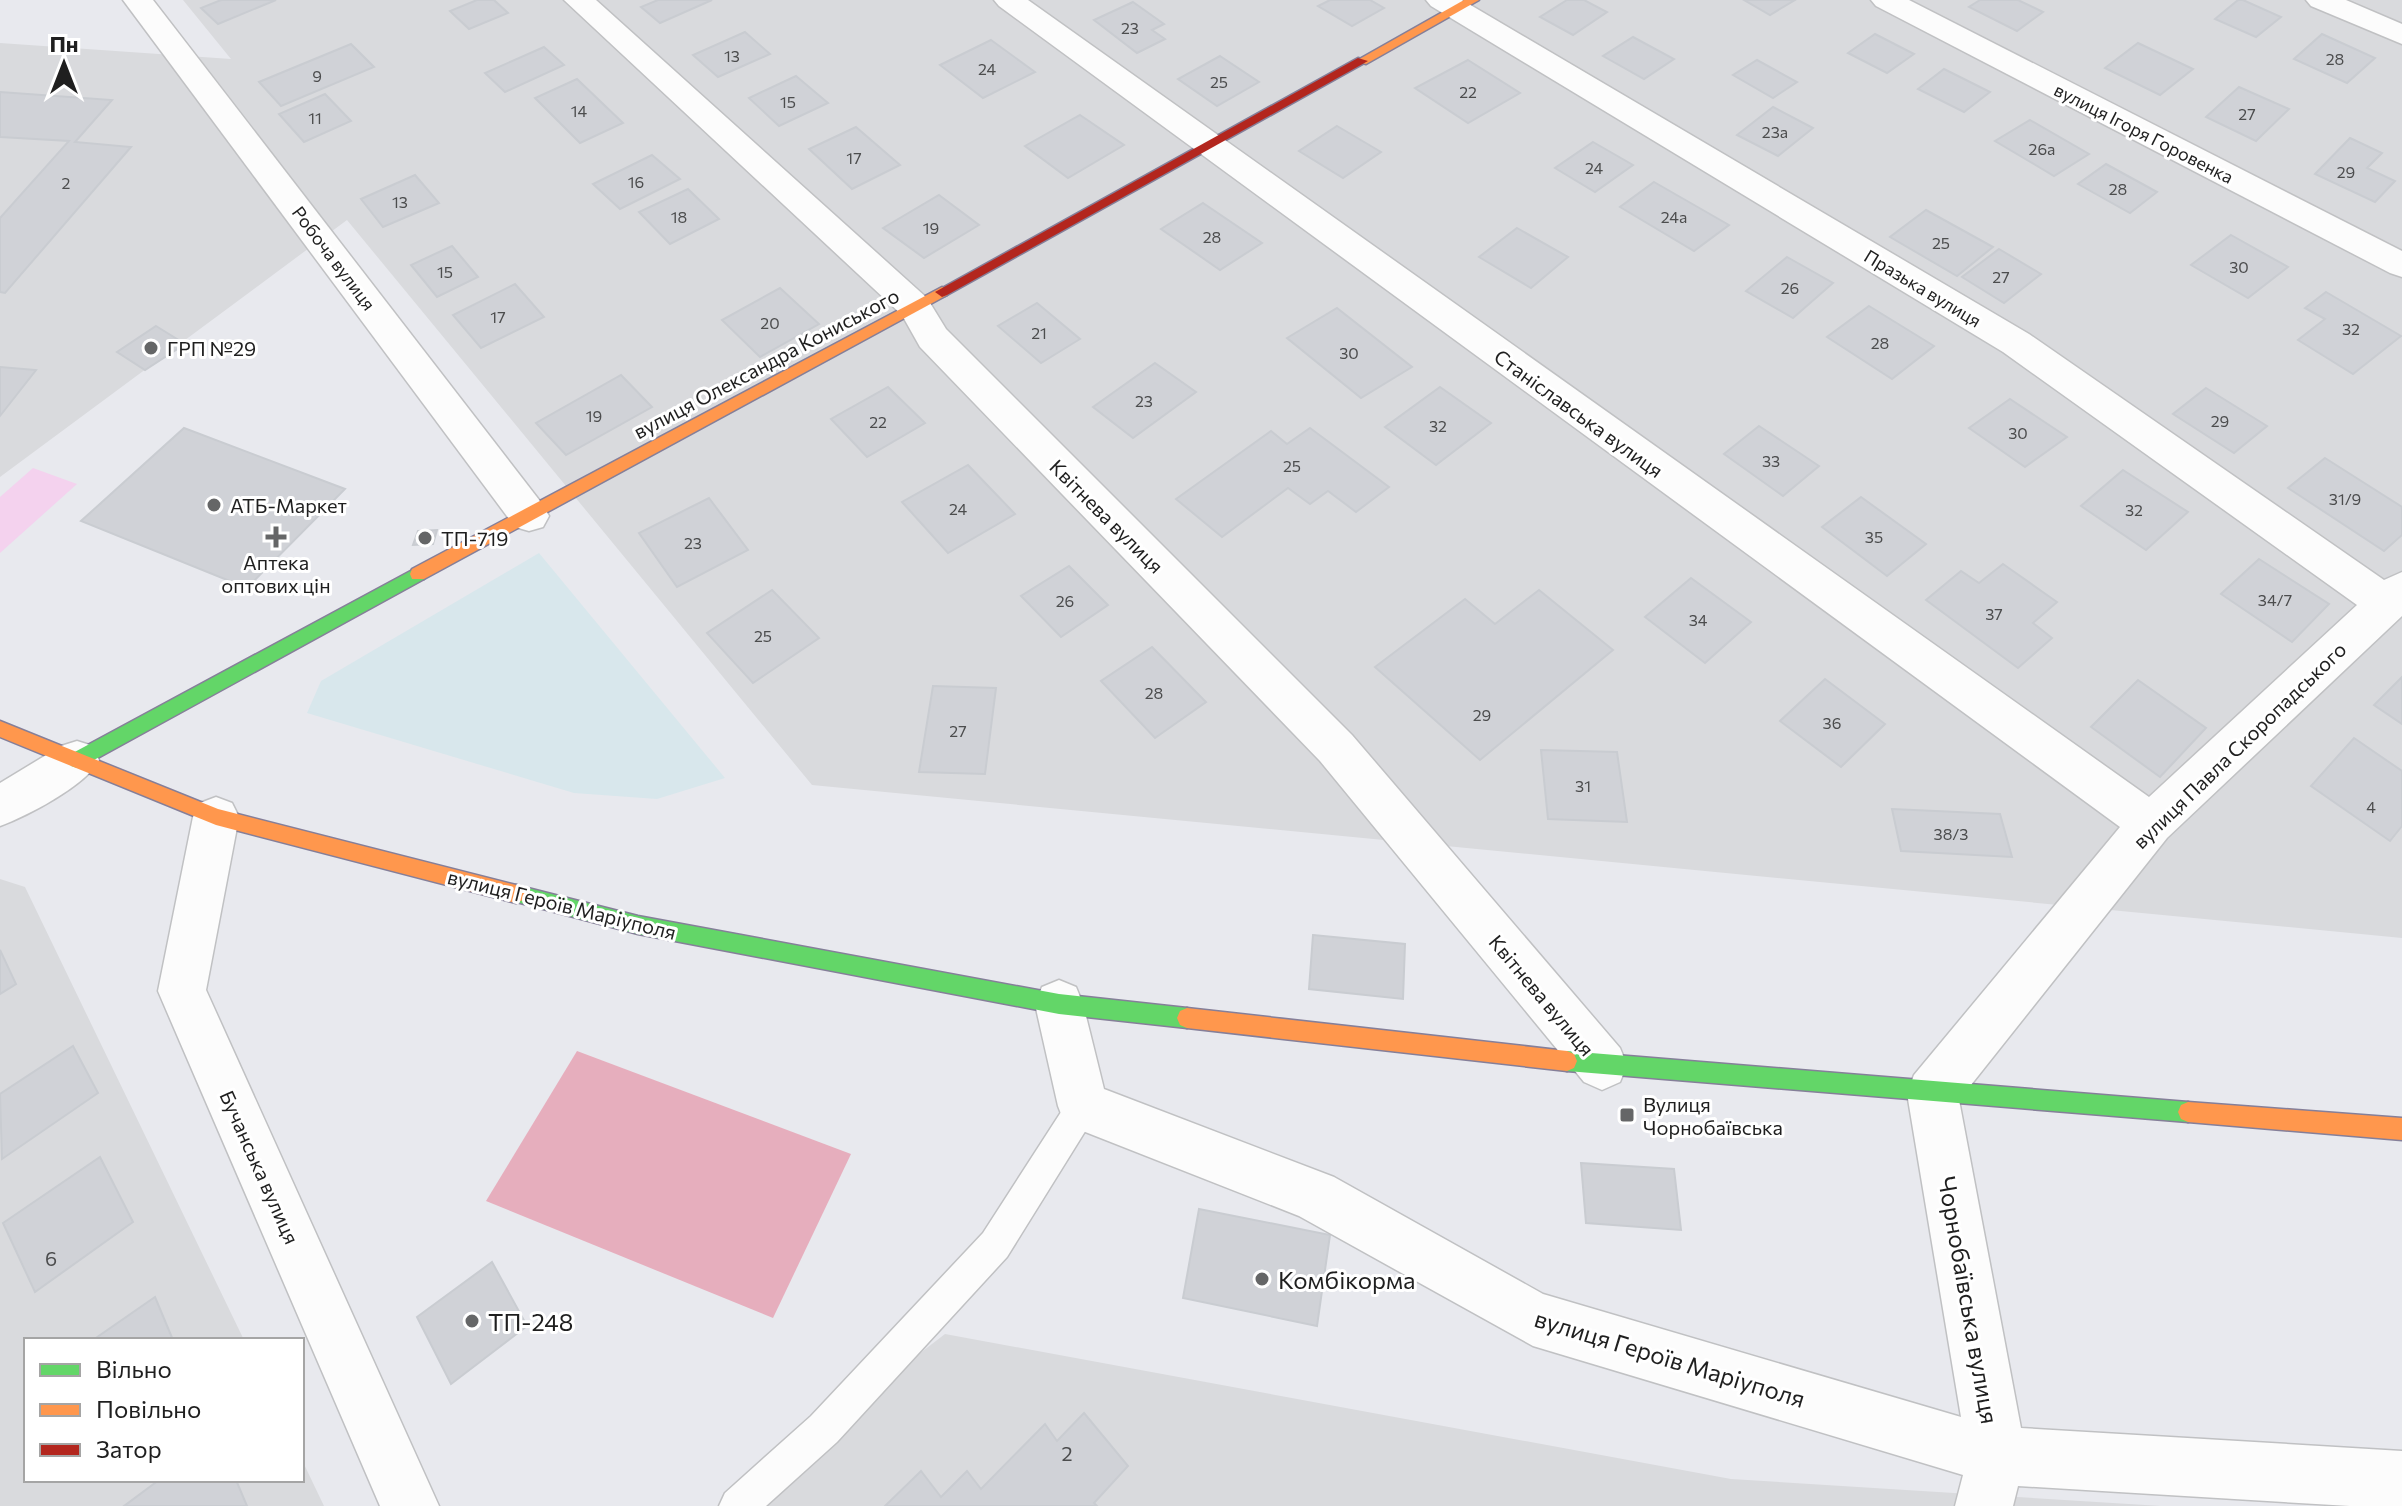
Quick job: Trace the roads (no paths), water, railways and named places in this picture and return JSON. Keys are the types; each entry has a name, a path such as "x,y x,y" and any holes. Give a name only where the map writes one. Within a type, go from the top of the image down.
{"main road":[{"name":"вулиця Олександра Кониського","path":"77,760 915,307 1457,3"},
{"name":"вулиця Героїв Маріуполя","path":"0,729 216,817 638,925 1059,1004 1602,1065 2402,1129"}],"street":[{"name":"Робоча вулиця","path":"138,0 529,516"},
{"name":"Квітнева вулиця","path":"579,0 915,307 933,338 1336,748 1602,1065"},
{"name":"Станіславська вулиця","path":"1009,0 2151,824"},
{"name":"вулиця Ігоря Горовенка","path":"1886,0 2402,265"},
{"path":"2321,0 2402,35"},
{"name":"Празька вулиця","path":"1457,3 2016,343 2394,596"},
{"name":"вулиця Павла Скоропадського","path":"1932,1093 2151,824 2394,596"},
{"path":"0,806 77,760"},
{"name":"Бучанська вулиця","path":"216,817 182,991 410,1506"},
{"path":"1059,1004 1083,1106"},
{"name":"Чорнобаївська вулиця","path":"1932,1093 1991,1481"},
{"name":"вулиця Героїв Маріуполя","path":"1083,1106 1315,1196 1533,1318 1991,1481 2402,1480"}],"lane":[{"path":"738,1506 824,1429 995,1245 1083,1106"}],"place":[{"name":"ГРП №29","path":"151,348"},
{"name":"АТБ-Маркет","path":"214,505"},
{"name":"Аптека оптових цін","path":"276,537"},
{"name":"ТП-719","path":"425,538"},
{"name":"Вулиця Чорнобаївська","path":"1627,1115"},
{"name":"Комбікорма","path":"1262,1279"},
{"name":"ТП-248","path":"472,1321"}]}
